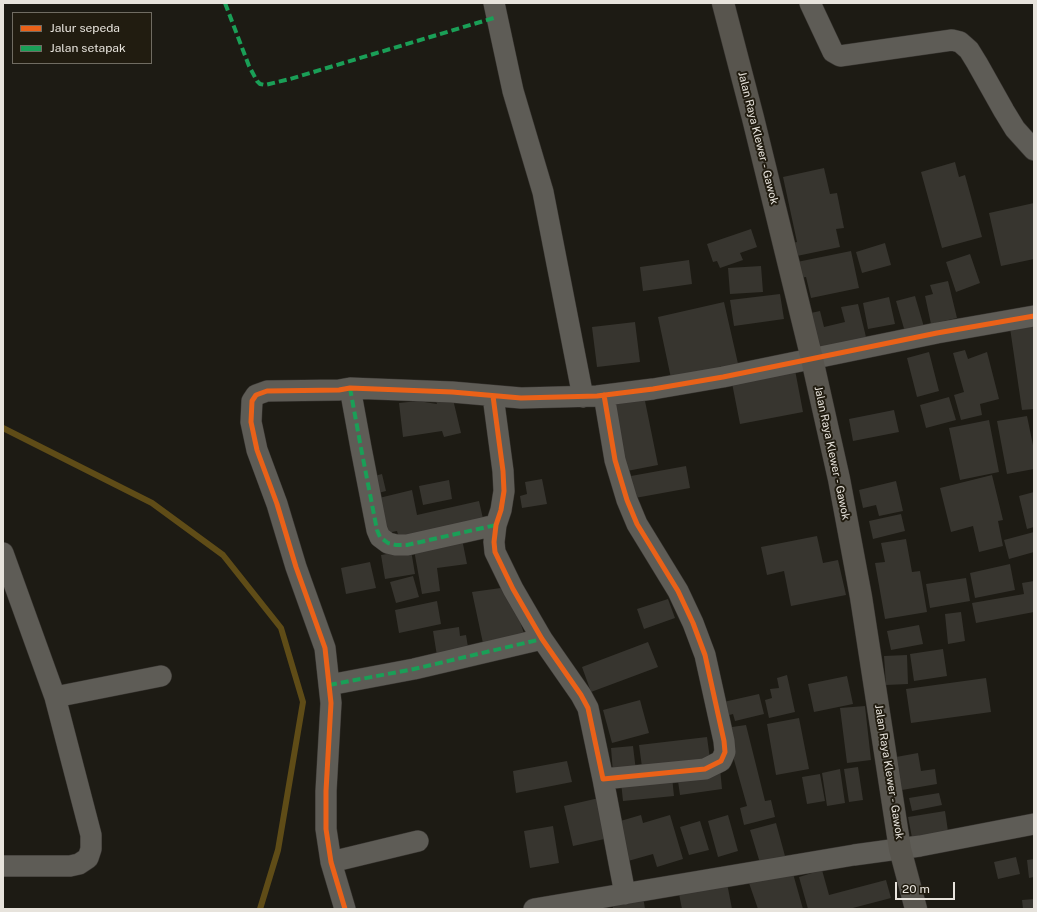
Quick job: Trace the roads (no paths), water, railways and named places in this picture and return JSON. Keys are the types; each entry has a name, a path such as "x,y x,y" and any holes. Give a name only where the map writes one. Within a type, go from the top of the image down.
{"main road":[{"name":"Jalan Raya Klewer - Gawok","path":"723,3 753,118 812,359 839,479 861,598 900,849 916,909"}],"street":[{"path":"494,3 513,91 543,192 583,396"},
{"path":"810,3 833,52 840,56 952,40 960,42 969,50 977,62 1015,128 1034,150"},
{"path":"345,909 331,862 326,829 326,791 331,703 326,648 296,567 278,504 257,450 251,422 252,401 256,395 267,391 339,390 350,388 452,392 521,398 604,395 653,389 812,359 937,333 1034,316"},
{"path":"350,388 360,448 377,530 380,537 388,543 396,546 407,545 496,525"},
{"path":"603,779 705,769 721,761 725,752 724,741 705,655 678,591 637,524 627,500 615,460 604,395"},
{"path":"493,396 503,471 504,491 501,510 496,525 494,542 495,552 513,589 542,639 578,690 588,708 625,894"},
{"path":"3,553 54,697 91,835 92,849 88,858 79,864 70,866 3,866"},
{"path":"329,685 414,669 542,639"},
{"path":"54,697 161,676"},
{"path":"534,909 583,905 625,894 938,843 1034,824"},
{"path":"331,862 418,841"}],"waterway":[{"path":"3,428 152,503 223,555 281,628 303,702 278,850 260,909"}]}
